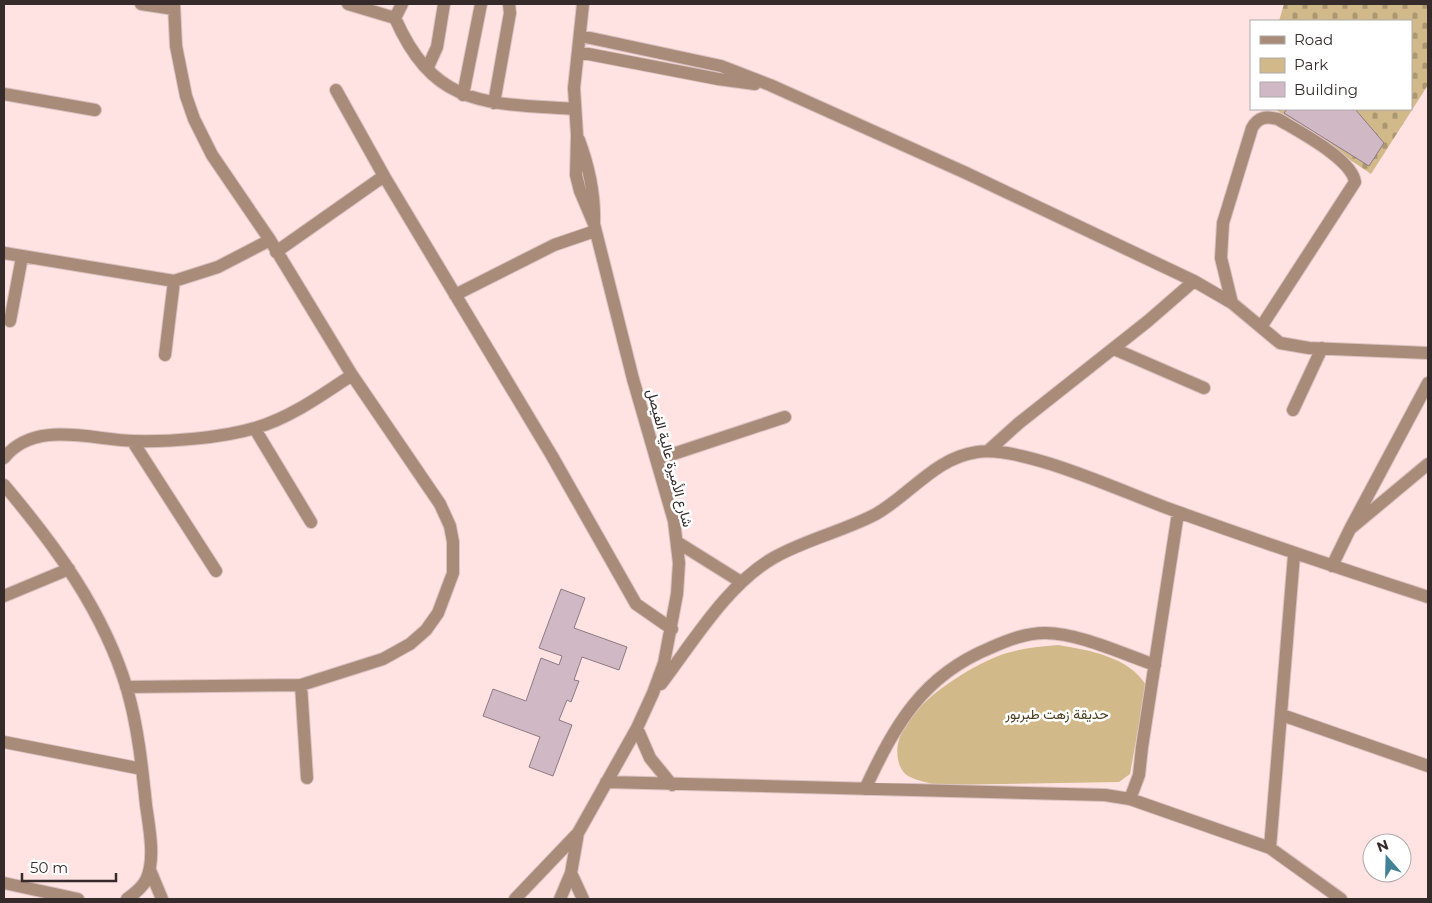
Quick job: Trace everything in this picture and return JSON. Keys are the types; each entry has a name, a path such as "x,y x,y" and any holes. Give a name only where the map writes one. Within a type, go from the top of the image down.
{"street":[{"path":"126,687 301,685 383,659 410,644 426,630 438,613 453,574 453,542 450,526 440,504 352,375 270,240 212,155 194,119 178,65 174,7 141,4"},
{"path":"348,4 395,18 404,38 427,70 443,84 463,95 494,103 575,109"},
{"path":"395,18 402,4"},
{"path":"438,4 452,4"},
{"path":"427,70 437,46 444,4"},
{"path":"463,95 481,4"},
{"path":"494,103 510,13 509,4"},
{"name":"شارع الأميرة عالية الفيصل","path":"515,899 578,833 637,728 653,694 664,663 672,629 677,594 677,542 658,459 633,379 594,227 576,175 575,68 581,36 583,4"},
{"path":"581,36 721,66 770,85 1194,281 1232,303 1280,343 1322,348 1428,353"},
{"path":"578,52 718,79 770,85"},
{"path":"336,90 384,176 552,456 636,604 672,629"},
{"path":"4,94 95,110"},
{"path":"1232,303 1221,258 1223,223 1252,128 1260,118 1278,119 1333,155 1350,169 1355,182 1261,327"},
{"path":"276,252 384,176"},
{"path":"455,295 594,227"},
{"path":"4,253 174,281 218,266 270,240"},
{"path":"10,321 22,257"},
{"path":"165,355 174,281"},
{"path":"988,451 1018,423 1114,349 1194,281"},
{"path":"1293,410 1322,348"},
{"path":"1114,349 1204,388"},
{"path":"4,458 19,443 44,436 88,436 133,442 177,440 255,429 313,401 352,375"},
{"path":"1332,566 1428,383"},
{"path":"658,459 785,417"},
{"path":"255,429 311,522"},
{"path":"133,442 216,571"},
{"path":"653,694 741,582 775,557 878,513 942,464 974,452 988,451 1035,459 1294,555 1428,597"},
{"path":"1350,529 1428,464"},
{"path":"4,485 37,524 69,570 102,628 126,687 139,741 150,847 150,870 162,899"},
{"path":"1130,799 1139,775 1178,513"},
{"path":"677,542 741,582"},
{"path":"1270,848 1294,555"},
{"path":"4,596 69,570"},
{"path":"865,789 885,746 911,704 932,682 975,654 1027,635 1047,633 1075,638 1155,665"},
{"path":"301,685 307,778"},
{"path":"1282,715 1428,766"},
{"path":"637,728 650,758 672,785"},
{"path":"4,742 142,769"},
{"path":"606,782 1087,794 1130,799 1270,848 1341,899"},
{"name":"شارع الأميرة عالية الفيصل","path":"560,899 571,873 578,833"},
{"path":"127,899 143,885 150,870"},
{"path":"571,873 583,899"},
{"path":"4,883 78,899"}],"green space":[{"path":"1284,4 1428,4 1428,85 1412,110 1412,20 1279,20"},
{"path":"1276,110 1412,110 1371,174"},
{"name":"حديقة زهت طبربور","path":"1058,645 1095,652 1119,661 1139,675 1146,685 1130,774 1119,782 936,785 913,778 903,772 898,759 898,743 905,727 915,712 929,698 961,675 999,656 1024,649"}],"building":[{"path":"1286,110 1356,110 1384,143 1369,166 1284,113"},
{"path":"561,589 585,598 574,628 627,647 619,670 582,657 574,680 579,681 571,702 567,700 559,720 572,725 553,776 529,767 540,737 483,716 493,689 526,701 541,658 559,665 562,656 539,648"}]}
